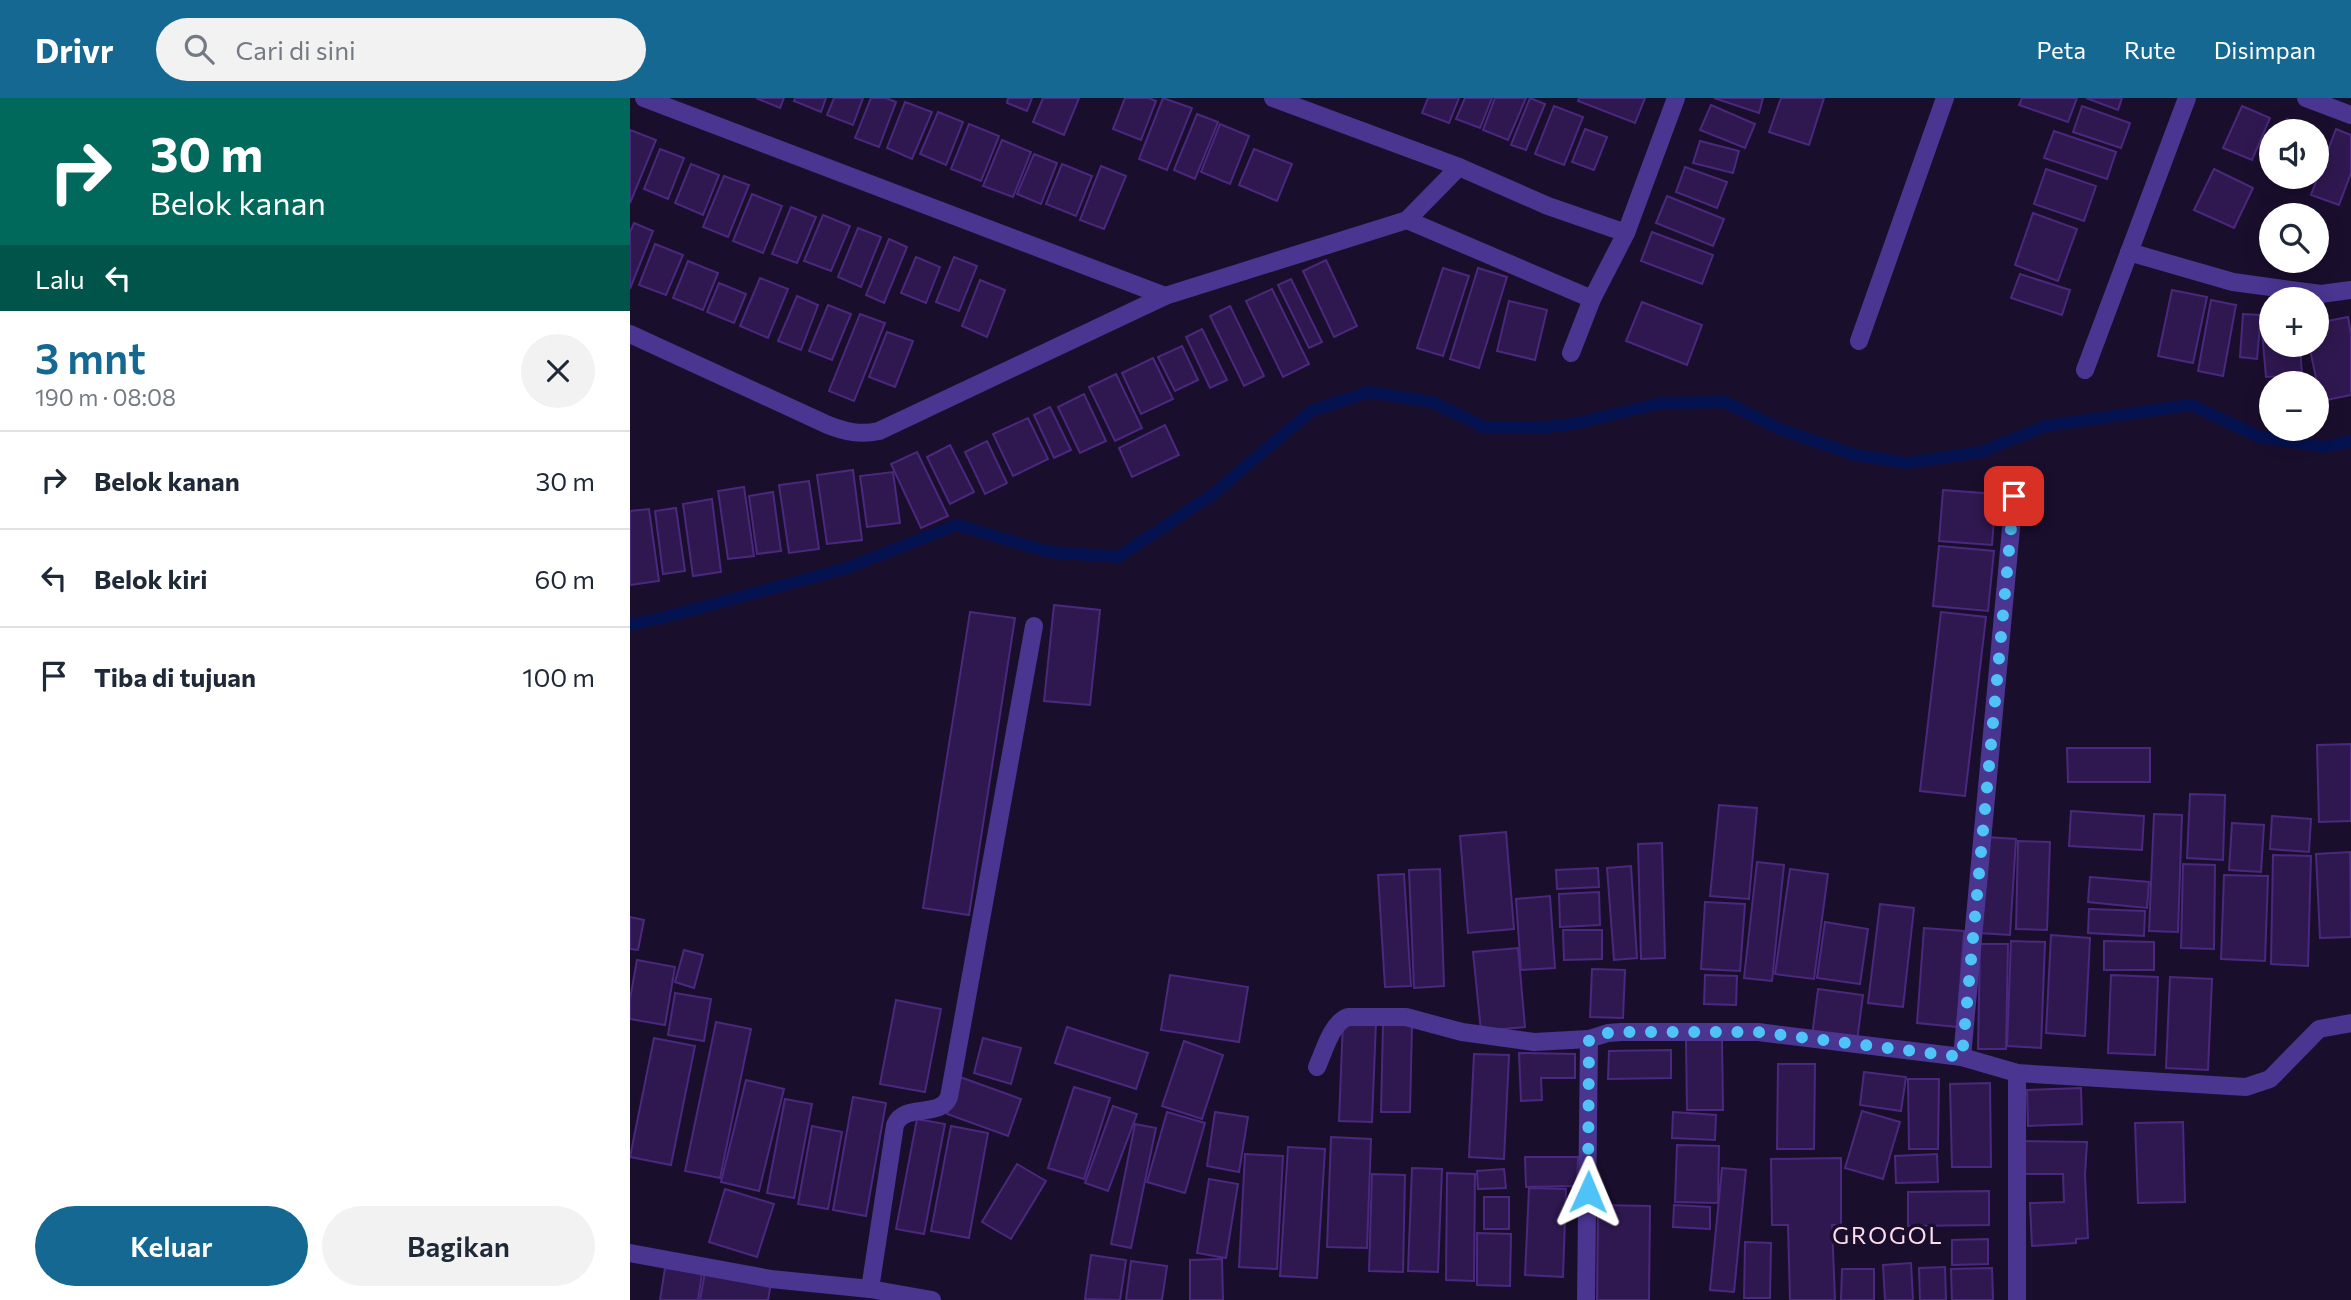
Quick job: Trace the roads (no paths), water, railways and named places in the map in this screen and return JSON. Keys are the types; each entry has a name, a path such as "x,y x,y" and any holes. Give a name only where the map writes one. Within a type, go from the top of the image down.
{"street":[{"path":"644,98 1166,296"},
{"path":"1273,98 1459,167 1548,206 1626,233"},
{"path":"1571,352 1592,299 1626,233 1676,98"},
{"path":"1859,341 1945,98"},
{"path":"2085,370 2187,98"},
{"path":"2306,98 2351,115"},
{"path":"630,334 828,425 862,434 879,431 1166,296 1407,220 1459,167"},
{"path":"1407,220 1592,299"},
{"path":"2129,252 2233,282 2320,294 2351,290"},
{"path":"1962,1057 2014,496"},
{"path":"870,1289 895,1125 899,1117 906,1113 940,1108 946,1104 949,1097 1034,626"},
{"path":"1317,1067 1341,1019 1406,1017 1462,1032 1534,1042 1589,1039 1621,1032 1758,1032 1962,1057 2017,1073 2246,1087 2270,1079 2319,1030 2351,1023"},
{"path":"1586,1300 1589,1039"},
{"path":"2017,1073 2017,1300"},
{"path":"630,1253 771,1279 870,1289 932,1300"}],"waterway":[{"path":"630,625 844,569 957,525 1050,552 1118,557 1213,494 1311,411 1368,392 1432,402 1484,427 1539,428 1573,424 1662,403 1725,402 1780,429 1855,455 1907,463 1981,452 2046,426 2191,405 2260,437 2325,447 2351,441"}],"district":[{"name":"GROGOL","path":"1888,1235"}]}
